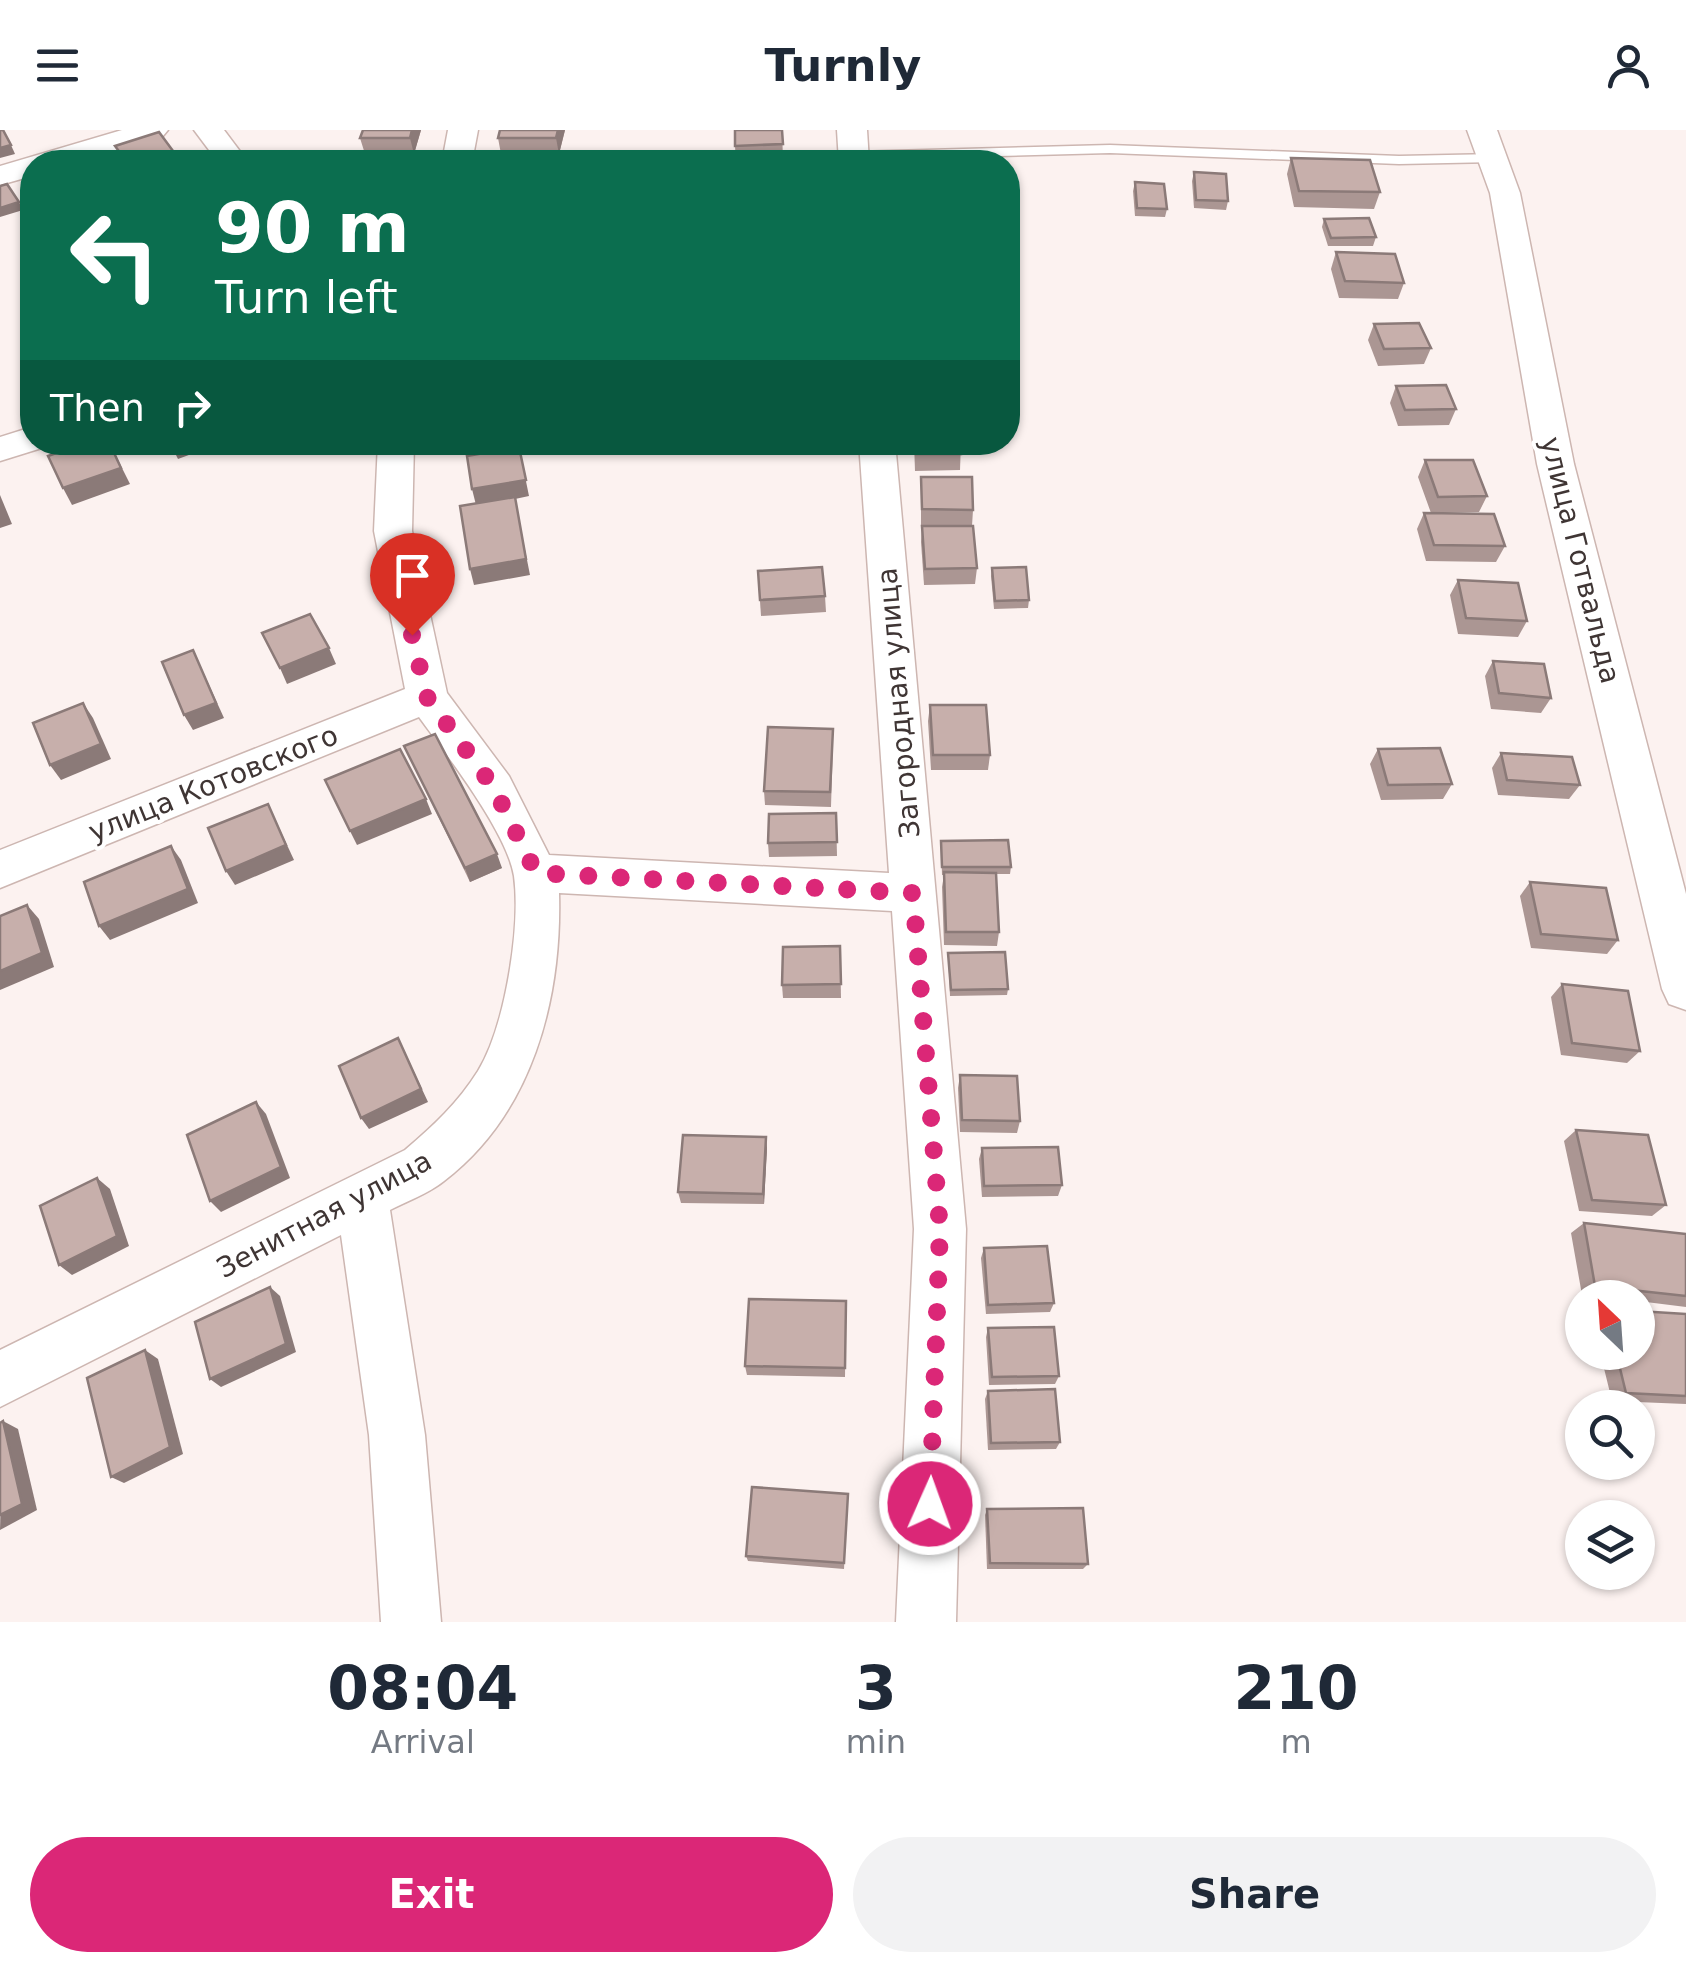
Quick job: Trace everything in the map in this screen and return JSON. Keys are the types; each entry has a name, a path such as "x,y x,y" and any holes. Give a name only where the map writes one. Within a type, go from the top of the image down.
{"street":[{"path":"85,150 152,130"},
{"name":"улица Готвальда","path":"1489,144 1513,216 1538,388 1686,989"},
{"name":"Зенитная улица","path":"0,1379 423,1167 464,1132 500,1081 521,1024 532,970 538,925 536,873 494,788 427,697 392,531 395,455"},
{"name":"Загородная улица","path":"878,455 940,1229 926,1622"},
{"name":"улица Котовского","path":"0,870 427,697"},
{"path":"536,873 913,893"},
{"path":"362,1199 397,1435 411,1622"}],"lane":[{"path":"853,150 1110,148 1399,160 1489,144"}],"building":[{"path":"3,130 11,145 0,148"},
{"path":"363,130 412,130 410,138 360,138"},
{"path":"500,130 558,130 556,138 498,138"},
{"path":"735,130 782,130 783,144 735,146"},
{"path":"159,132 172,150 118,150 115,146"},
{"path":"1291,158 1370,160 1380,192 1299,191"},
{"path":"1194,172 1226,174 1228,201 1196,200"},
{"path":"1135,182 1164,184 1167,209 1137,208"},
{"path":"7,184 19,202 0,208 0,186"},
{"path":"1369,218 1376,237 1331,238 1324,219"},
{"path":"1336,252 1395,254 1404,283 1345,281"},
{"path":"1419,323 1431,348 1384,349 1374,324"},
{"path":"1446,385 1456,409 1405,410 1396,386"},
{"path":"115,455 121,468 63,488 48,456"},
{"path":"521,455 526,480 472,489 467,456"},
{"path":"1425,460 1473,460 1487,496 1438,497"},
{"path":"921,477 972,477 973,510 922,509"},
{"path":"515,497 526,559 470,569 460,506"},
{"path":"1424,513 1494,514 1505,546 1434,545"},
{"path":"922,526 973,526 977,568 925,569"},
{"path":"822,567 825,596 760,600 758,571"},
{"path":"1026,567 1029,600 995,601 992,568"},
{"path":"1458,580 1518,583 1527,621 1466,618"},
{"path":"310,614 329,648 280,668 262,633"},
{"path":"193,650 216,703 184,715 162,662"},
{"path":"1493,661 1544,664 1551,698 1499,693"},
{"path":"83,703 101,744 50,765 33,723"},
{"path":"930,705 986,705 990,755 933,755"},
{"path":"768,727 833,729 830,792 764,791"},
{"path":"435,734 497,854 465,868 404,746"},
{"path":"1440,748 1452,784 1388,785 1378,749"},
{"path":"400,749 426,799 350,831 325,780"},
{"path":"1501,753 1572,757 1580,785 1507,780"},
{"path":"268,804 286,845 226,871 208,828"},
{"path":"836,813 837,842 768,843 769,814"},
{"path":"1008,840 1011,867 942,867 941,841"},
{"path":"171,846 188,889 99,926 84,882"},
{"path":"944,872 996,873 999,932 946,932"},
{"path":"1530,882 1606,888 1618,940 1541,934"},
{"path":"27,905 42,953 0,971 0,916"},
{"path":"840,946 841,984 782,985 783,947"},
{"path":"1005,952 1008,989 951,990 948,953"},
{"path":"1562,984 1628,991 1640,1051 1572,1043"},
{"path":"398,1038 421,1089 361,1118 339,1066"},
{"path":"960,1075 1017,1076 1020,1121 962,1120"},
{"path":"256,1102 281,1167 210,1201 187,1135"},
{"path":"1576,1130 1648,1135 1666,1205 1592,1200"},
{"path":"683,1135 766,1137 763,1194 678,1192"},
{"path":"1058,1147 1062,1185 984,1186 982,1148"},
{"path":"97,1178 117,1236 59,1265 40,1206"},
{"path":"1584,1223 1686,1234 1686,1296 1655,1293 1655,1280 1594,1280"},
{"path":"1047,1246 1054,1303 988,1305 984,1248"},
{"path":"270,1287 286,1344 210,1379 195,1322"},
{"path":"749,1299 846,1301 845,1368 745,1366"},
{"path":"1655,1312 1686,1314 1686,1396 1625,1390 1620,1370 1655,1370"},
{"path":"1054,1327 1059,1376 992,1377 988,1328"},
{"path":"145,1350 170,1447 111,1477 87,1378"},
{"path":"1055,1389 1060,1442 991,1443 988,1391"},
{"path":"3,1421 22,1504 0,1515 0,1423"},
{"path":"752,1487 848,1494 844,1563 746,1556"},
{"path":"1083,1508 1088,1564 990,1563 987,1509"}],"route":[{"path":"412,635 427,697 494,788 536,873 913,893 940,1229 930,1504"}]}
